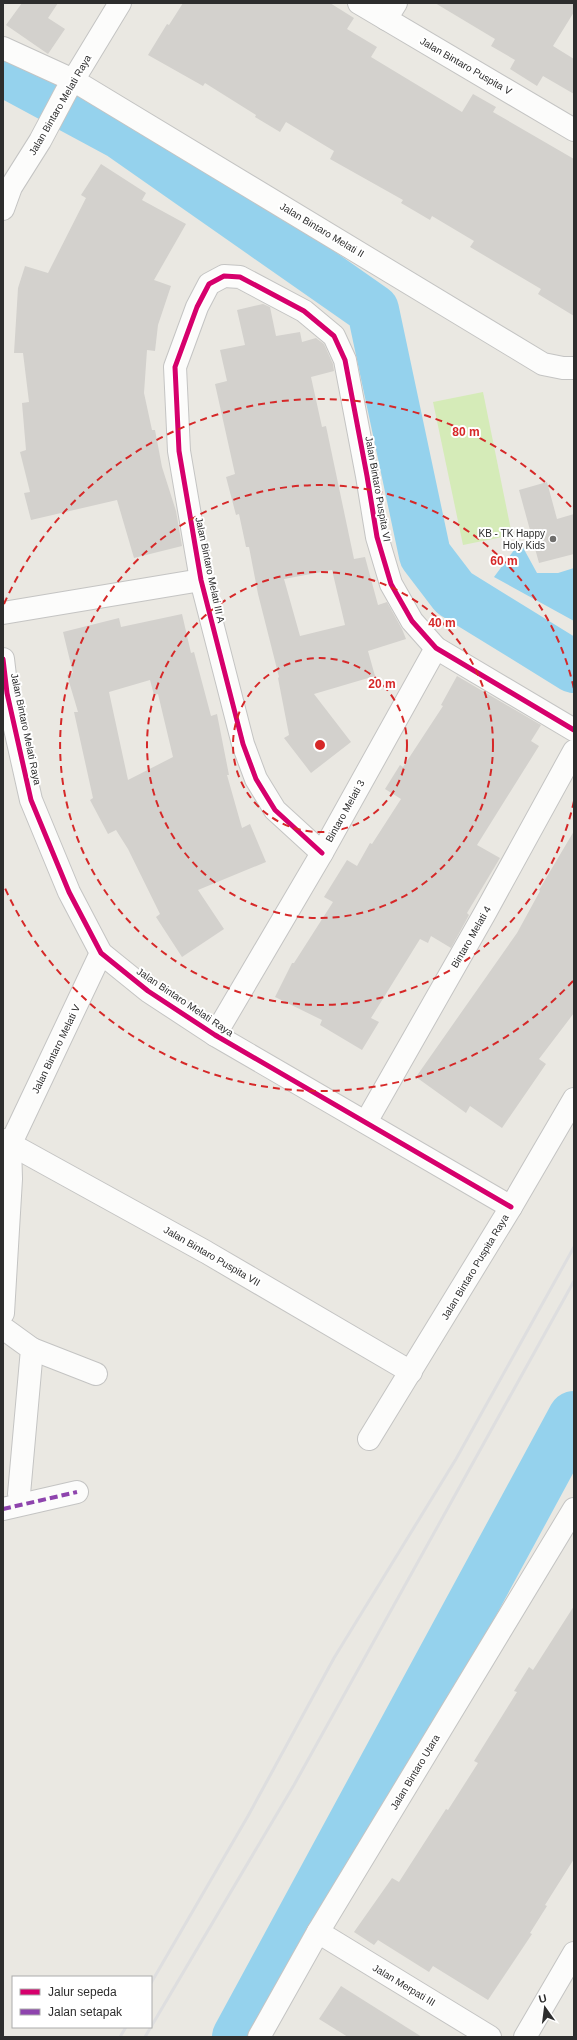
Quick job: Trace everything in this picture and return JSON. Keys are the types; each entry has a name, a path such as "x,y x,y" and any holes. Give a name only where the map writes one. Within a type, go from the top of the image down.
{"street":[{"name":"Jalan Bintaro Melati Raya","path":"3,209 11,187 40,141 70,86 120,3"},
{"name":"Jalan Bintaro Puspita V","path":"359,3 391,11 574,130"},
{"name":"Jalan Bintaro Melati II","path":"3,48 543,364 562,368 574,368"},
{"name":"Jalan Bintaro Melati III A","path":"224,276 209,284 197,307 175,367 179,451 201,580 241,737 256,779 275,810 322,853"},
{"name":"Jalan Bintaro Puspita VI","path":"224,276 240,278 304,311 334,336 345,360 377,537 391,584 412,621 436,648 574,730"},
{"name":"Jalan Bintaro Melati III A","path":"3,613 201,580"},
{"name":"Bintaro Melati 3","path":"215,1035 322,853 436,648"},
{"name":"Jalan Bintaro Melati Raya","path":"3,659 7,692 31,800 69,892 101,953 148,991 215,1035 511,1207"},
{"name":"Bintaro Melati 4","path":"366,1122 481,920 574,751"},
{"name":"Jalan Bintaro Melati V","path":"6,1143 101,953"},
{"name":"Jalan Bintaro Puspita Raya","path":"369,1439 511,1207 574,1099"},
{"path":"3,1313 11,1179 6,1143"},
{"name":"Jalan Bintaro Puspita VII","path":"6,1143 206,1252 411,1372"},
{"path":"3,1328 32,1349 96,1374"},
{"path":"19,1494 32,1349"},
{"path":"3,1509 77,1492"},
{"name":"Jalan Bintaro Utara","path":"259,2037 318,1932 574,1509"},
{"name":"Jalan Merpati III","path":"318,1932 490,2037"},
{"path":"526,2037 574,1953"}],"green space":[{"path":"483,392 512,535 463,545 433,402"}],"water":[{"path":"520,542 537,573 558,573 574,568 574,621 494,577"}],"building":[{"path":"22,3 58,3 48,18 65,29 48,54 6,25"},
{"path":"183,3 330,3 354,18 347,29 377,47 371,57 462,112 473,94 496,107 493,112 574,159 574,316 538,294 541,289 470,247 474,241 432,216 430,220 401,203 403,200 330,159 334,151 286,122 280,132 205,83 203,86 148,55 167,24 169,25"},
{"path":"435,3 574,3 574,12 553,46 574,59 574,94 543,76 537,86 510,69 515,60 491,46 495,39"},
{"path":"101,164 146,193 142,200 186,224 154,280 171,286 158,325 155,351 147,350 144,393 152,430 155,430 162,467 176,511 182,546 134,558 117,500 31,520 24,493 30,492 20,452 26,450 22,403 29,402 23,353 14,353 18,288 25,266 48,273 86,198 81,195"},
{"path":"263,304 270,307 276,336 300,332 302,342 316,338 324,344 333,364 334,371 311,377 322,427 326,426 354,559 365,557 378,605 387,602 406,639 368,651 375,676 314,694 351,742 311,773 284,738 289,735 279,677 258,594 249,547 246,547 239,514 236,515 226,477 235,474 215,384 227,381 220,350 245,345 237,310","holes":["332,570 345,625 300,636 284,579"]},
{"name":"KB - TK Happy Holy Kids","path":"547,482 557,519 574,514 574,554 539,563 519,490"},
{"path":"182,614 191,653 194,652 211,716 217,714 229,775 227,775 242,828 250,824 266,862 198,890 224,929 182,957 156,917 160,914 128,849 116,830 108,834 90,800 93,798 74,712 78,712 67,675 73,673 63,632 119,618 121,627","holes":["150,680 154,695 158,694 173,757 128,780 109,692"]},
{"path":"457,676 541,725 531,741 539,746 477,845 500,858 467,913 469,915 451,948 431,936 428,943 420,939 371,1018 379,1022 362,1050 320,1025 322,1020 275,997 292,963 294,963 333,902 324,897 347,860 357,866 370,843 372,844 401,799 385,789 400,765 403,767 443,706 441,705"},
{"path":"574,831 574,1013 539,1059 546,1064 502,1128 470,1106 466,1113 416,1077 517,933 540,891 539,890"},
{"path":"574,1606 574,1859 545,1905 547,1906 530,1933 532,1934 488,2000 433,1966 429,1972 378,1940 374,1945 354,1932 392,1878 399,1882 446,1809 448,1810 478,1763 474,1761 517,1692 514,1691 529,1667 533,1670"},
{"path":"341,1986 422,2037 348,2037 319,2019"}],"waterway":[{"path":"3,70 120,133 373,310 425,555 454,593 574,667"},
{"path":"238,2037 574,1417"}],"railway":[{"path":"152,1981 248,1816 334,1658 456,1459 574,1247"},
{"path":"152,2025 294,1785 574,1281"},
{"path":"120,2037 125,2028"},
{"path":"145,2037 150,2028"}],"marked path":[{"path":"3,1509 77,1492"}],"cycle path":[{"path":"322,853 275,810 256,779 243,744 201,580 179,451 175,367 197,307 209,284 224,276 240,277 304,311 334,336 345,360 377,537 391,584 412,621 436,648 574,730"},
{"path":"3,659 7,693 31,800 69,892 101,953 148,991 215,1035 511,1207"}],"place":[{"name":"KB - TK Happy Holy Kids","path":"553,539"}]}
